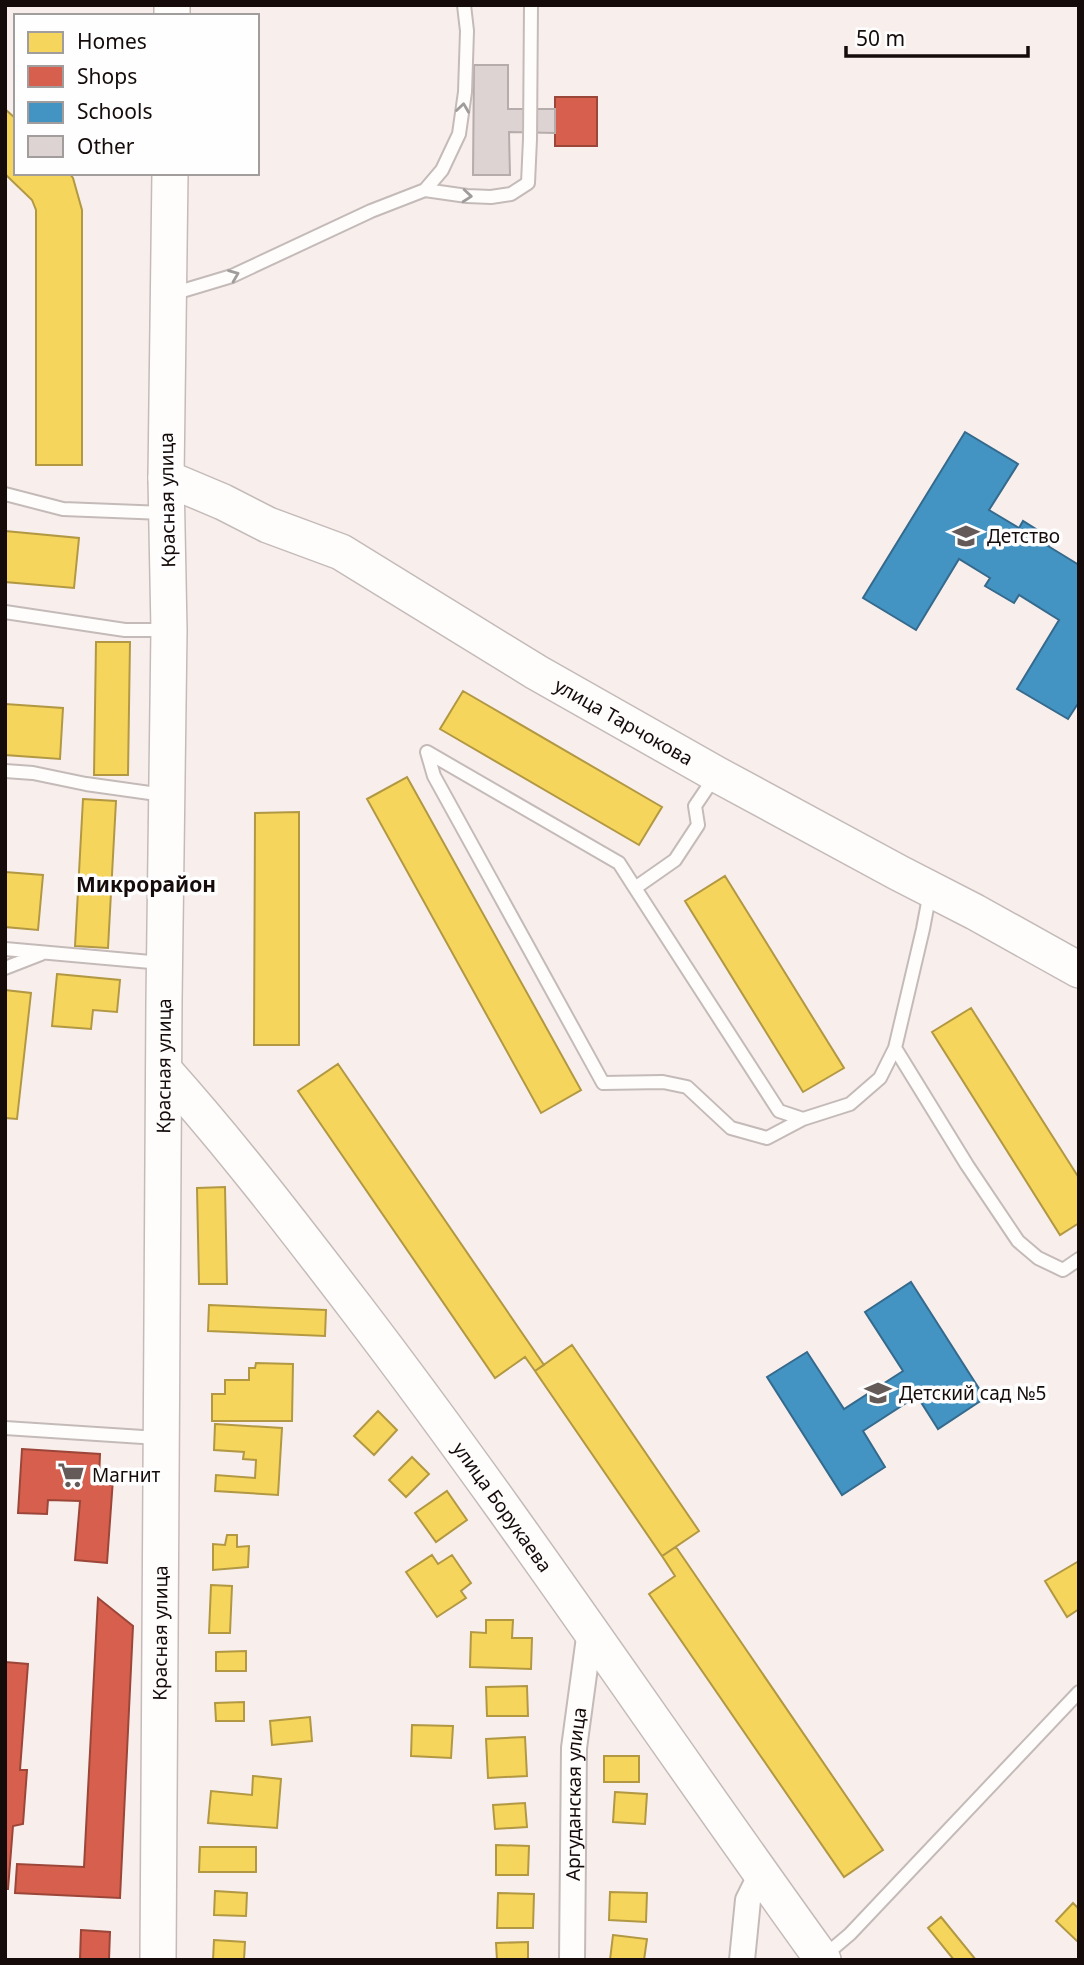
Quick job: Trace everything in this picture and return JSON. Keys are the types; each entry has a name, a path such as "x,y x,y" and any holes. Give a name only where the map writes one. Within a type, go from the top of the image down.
{"street":[{"name":"Красная улица","path":"158,1960 170,175"},
{"name":"улица Тарчокова","path":"166,478 268,524 341,552 536,671 716,774 1079,970"},
{"name":"улица Борукаева","path":"164,1070 267,1191 423,1396 822,1959"},
{"name":"Аргуданская улица","path":"572,1960 574,1748 590,1630"},
{"path":"742,1960 748,1900 761,1874"}],"lane":[{"path":"168,295 232,276 371,211 425,190 442,170 459,134 466,80 467,32 464,5"},
{"path":"425,190 491,197 511,194 528,183 531,5"},
{"path":"5,494 63,509 167,513"},
{"path":"5,612 125,630 169,631"},
{"path":"803,1119 779,1111 619,863 426,752 434,776 603,1083 663,1082 687,1087 731,1128 767,1138 803,1119 850,1104 880,1078 895,1048 930,888"},
{"path":"5,771 33,773 86,784 167,795"},
{"path":"635,888 675,860 698,825 695,806 716,774"},
{"path":"5,950 164,964"},
{"path":"5,968 44,953"},
{"path":"895,1048 967,1165 1018,1241 1038,1258 1063,1270 1079,1259"},
{"path":"5,1428 162,1438"},
{"path":"822,1959 850,1934 1079,1692"}],"building: Homes":[{"path":"5,109 14,117 14,175 71,175 82,210 82,465 36,465 36,210 32,200 5,174"},
{"path":"5,531 79,538 74,588 5,582"},
{"path":"96,642 130,642 128,775 94,775"},
{"path":"463,691 662,807 639,845 440,729"},
{"path":"5,704 63,708 60,759 5,755"},
{"path":"407,777 581,1090 541,1113 367,799"},
{"path":"83,799 116,801 108,948 75,946"},
{"path":"299,812 299,1045 254,1045 255,813"},
{"path":"5,872 43,875 38,930 5,927"},
{"path":"725,876 844,1068 803,1092 685,901"},
{"path":"57,974 120,980 117,1012 93,1010 91,1029 52,1026"},
{"path":"5,990 31,993 17,1119 5,1118"},
{"path":"971,1008 1079,1178 1079,1223 1060,1235 932,1032"},
{"path":"338,1064 544,1365 535,1371 525,1357 495,1378 298,1091"},
{"path":"225,1187 227,1284 199,1284 197,1188"},
{"path":"209,1305 326,1310 325,1336 208,1331"},
{"path":"572,1345 699,1531 662,1556 535,1371"},
{"path":"256,1363 293,1364 292,1421 212,1421 212,1394 225,1394 225,1380 249,1380 249,1368 255,1368"},
{"path":"378,1411 397,1430 374,1455 354,1436"},
{"path":"215,1424 282,1428 278,1495 215,1491 216,1475 255,1478 256,1460 243,1459 244,1452 214,1450"},
{"path":"412,1457 429,1474 406,1497 389,1480"},
{"path":"447,1491 467,1520 436,1542 415,1513"},
{"path":"227,1535 237,1535 237,1547 249,1546 248,1567 213,1570 213,1544 225,1545"},
{"path":"676,1547 883,1850 844,1877 649,1594 675,1576 662,1556"},
{"path":"432,1555 438,1564 452,1555 471,1583 461,1591 466,1598 437,1617 406,1572"},
{"path":"1079,1561 1079,1609 1067,1617 1045,1581"},
{"path":"211,1585 232,1586 230,1633 209,1633"},
{"path":"486,1620 513,1620 512,1638 532,1638 531,1669 470,1667 471,1632 486,1633"},
{"path":"246,1651 246,1671 216,1671 216,1652"},
{"path":"527,1686 528,1716 487,1716 486,1687"},
{"path":"244,1702 244,1721 216,1721 215,1703"},
{"path":"310,1717 312,1741 272,1745 270,1721"},
{"path":"412,1725 453,1726 451,1758 411,1756"},
{"path":"525,1737 527,1776 488,1778 486,1739"},
{"path":"604,1756 639,1756 639,1782 604,1782"},
{"path":"253,1776 281,1779 277,1828 208,1823 211,1791 252,1795"},
{"path":"615,1792 647,1794 645,1824 613,1822"},
{"path":"525,1803 527,1827 495,1829 493,1805"},
{"path":"496,1845 529,1846 528,1875 496,1875"},
{"path":"200,1847 256,1847 256,1872 199,1872"},
{"path":"215,1891 247,1893 246,1916 214,1915"},
{"path":"610,1892 647,1893 646,1922 609,1920"},
{"path":"498,1893 534,1894 533,1928 497,1928"},
{"path":"1073,1903 1079,1909 1079,1943 1056,1921"},
{"path":"941,1917 976,1960 954,1960 928,1928"},
{"path":"613,1935 647,1939 644,1960 610,1960"},
{"path":"214,1940 245,1942 244,1960 213,1960"},
{"path":"528,1942 528,1960 497,1960 496,1943"}],"building: Shops":[{"path":"555,97 597,97 597,146 555,146"},
{"path":"22,1449 100,1454 99,1478 113,1479 107,1563 75,1560 80,1501 48,1500 47,1514 18,1513"},
{"path":"98,1598 133,1626 120,1898 15,1893 17,1864 84,1867"},
{"path":"5,1662 28,1664 20,1770 27,1770 23,1824 13,1826 8,1889 5,1889"},
{"path":"81,1930 110,1932 109,1960 80,1960"}],"building: Schools":[{"path":"965,432 1018,464 989,510 1019,528 1023,521 1052,539 1048,546 1079,565 1079,702 1068,719 1017,689 1059,620 1019,595 1014,603 985,586 990,578 959,559 916,630 863,598"},
{"path":"911,1282 985,1398 938,1429 917,1396 863,1431 885,1467 842,1495 767,1377 807,1352 844,1409 903,1371 865,1312"}],"building: Other":[{"path":"474,65 508,65 508,109 555,109 555,133 509,132 510,175 473,175"}],"place":[{"name":"Детство","path":"966,536"},
{"name":"Детский сад №5","path":"878,1393"},
{"name":"Магнит","path":"71,1475"}],"district":[{"name":"Микрорайон","path":"146,885"}]}
